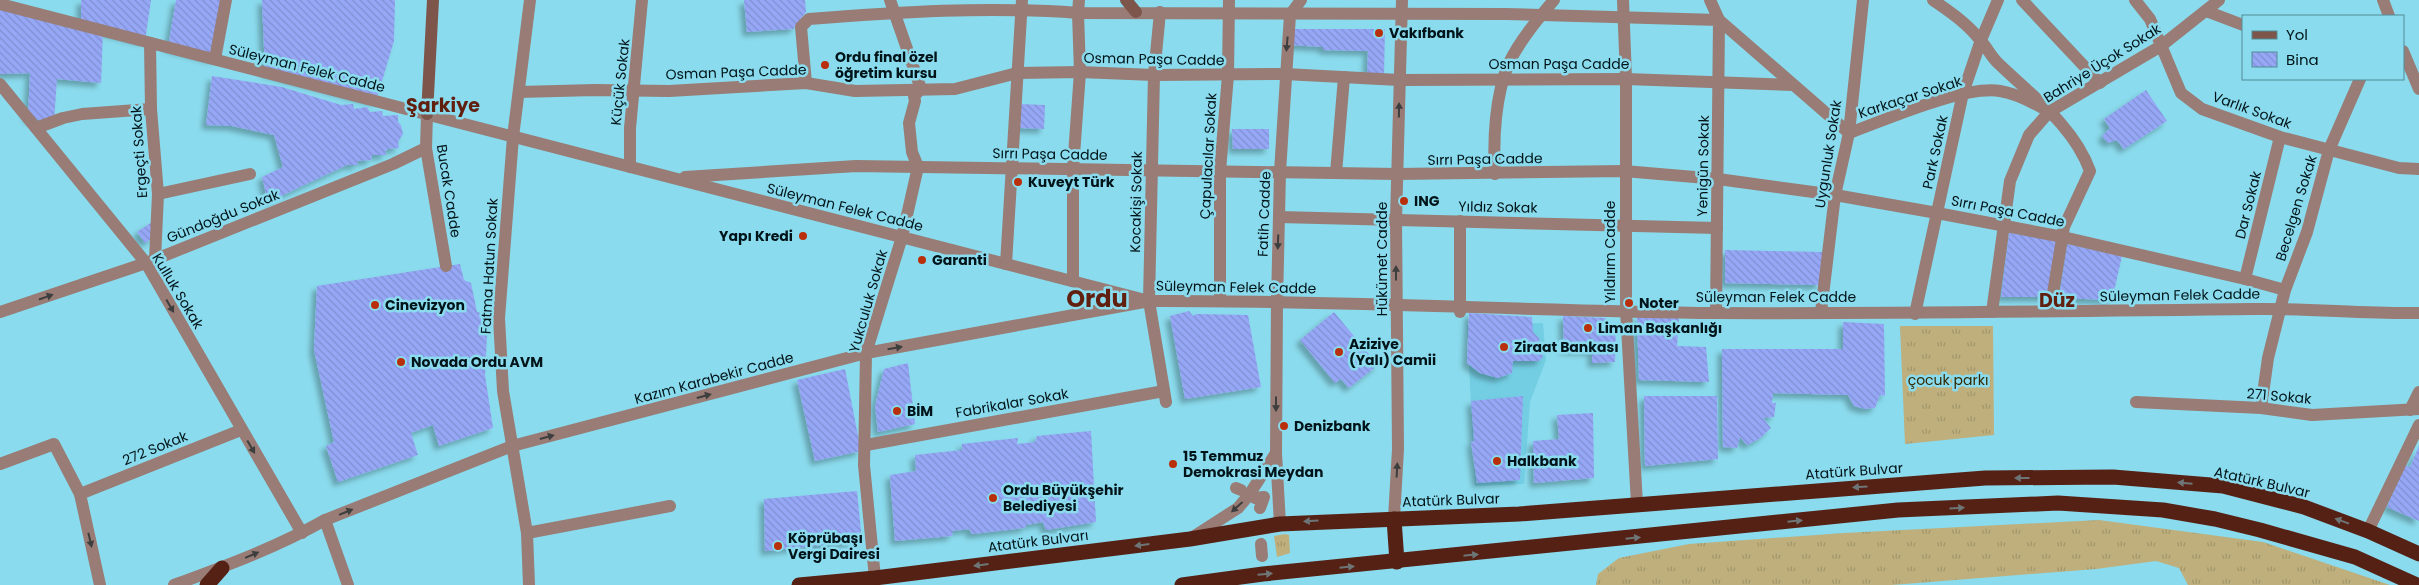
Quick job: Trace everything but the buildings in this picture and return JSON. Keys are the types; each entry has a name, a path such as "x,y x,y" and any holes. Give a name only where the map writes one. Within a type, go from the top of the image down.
{"highway":[{"name":"Atatürk Bulvar","path":"1280,524 1519,514 1986,478 2113,478 2223,486 2304,508 2368,531 2419,554"},
{"path":"1182,585 1898,510 2058,503 2163,510 2224,522 2355,557 2417,585"},
{"path":"1394,519 1397,562"},
{"name":"Atatürk Bulvarı","path":"800,585 875,578 1190,539 1280,524"},
{"path":"207,585 222,568"}],"street":[{"path":"215,60 226,0"},
{"name":"Bucak Cadde","path":"433,0 426,148 446,266"},
{"name":"Fatma Hatun Sokak","path":"529,585 527,533 503,391 499,318 513,136 530,0"},
{"name":"Küçük Sokak","path":"630,167 630,128 642,0"},
{"path":"1126,0 1136,12"},
{"path":"1290,14 1301,0"},
{"name":"Hükümet Cadde","path":"1394,519 1398,449 1396,220 1402,0"},
{"path":"1495,174 1494,147 1498,106 1509,64 1554,0"},
{"name":"Yıldırım Cadde","path":"1623,0 1626,79 1624,172 1627,225 1626,310 1637,504"},
{"name":"Karkaçar Sokak","path":"1710,0 1719,20 1792,86 1848,133 1963,93 1998,91 2029,99 2049,112"},
{"name":"Uygunluk Sokak","path":"1821,312 1835,195 1848,133 1863,0"},
{"path":"1934,0 1964,23 1981,40 1998,63 2034,95 2084,154 2090,171 2064,227 2050,311"},
{"name":"Park Sokak","path":"1915,314 1963,93 1981,40 1998,0"},
{"path":"2022,0 2100,83"},
{"name":"Varlık Sokak","path":"2135,0 2150,19 2181,93 2202,109 2280,138 2399,168 2419,169"},
{"name":"Bahriye Üçok Sokak","path":"1992,312 2002,225 2010,181 2028,135 2049,112 2161,46 2219,0"},
{"path":"2383,0 2389,15"},
{"name":"Süleyman Felek Cadde","path":"0,4 1149,301 1396,304 1460,310 1626,310 1716,313 1821,312 1915,314 2280,309 2379,314 2419,313"},
{"path":"806,83 801,27 809,18 892,6 1022,4 1160,12 1229,6 1290,14 1623,16 1719,20"},
{"path":"1006,264 1022,4"},
{"path":"892,6 921,89 914,96 915,102 909,123 912,152 918,167"},
{"path":"1073,281 1073,169 1080,72 1078,6"},
{"name":"Çapulacılar Sokak","path":"1220,301 1220,171 1228,75 1229,6"},
{"path":"2206,11 2242,25"},
{"name":"Kocakişi Sokak","path":"1160,12 1154,75 1149,301 1165,396"},
{"name":"Fatih Cadde","path":"1280,524 1276,453 1277,302 1280,172 1290,14"},
{"name":"Yenigün Sokak","path":"1716,313 1720,82 1719,20"},
{"name":"Ergeçti Sokak","path":"150,43 150,109 158,194 151,262"},
{"path":"2404,56 2419,89"},
{"name":"Osman Paşa Cadde","path":"519,92 669,91 806,83 855,91 955,89 1017,73 1080,72 1154,75 1285,74 1399,80 1626,79 1792,86"},
{"path":"1336,173 1344,77"},
{"name":"Becelgen Sokak","path":"2261,408 2268,358 2285,290 2307,232 2329,150 2360,80"},
{"name":"Kulluk Sokak","path":"0,84 151,262 241,430 302,534"},
{"path":"36,128 63,118 82,114 150,109"},
{"name":"Dar Sokak","path":"2246,279 2280,138"},
{"name":"Gündoğdu Sokak","path":"0,312 151,262 393,164 426,148"},
{"name":"Sırrı Paşa Cadde","path":"674,178 856,166 1398,174 1624,172 1718,179 1835,195 1937,213 2063,237 2246,279 2285,290"},
{"name":"Yukculuk Sokak","path":"875,578 864,465 866,445 866,353 902,237 918,167"},
{"path":"158,194 250,174"},
{"name":"Yıldız Sokak","path":"1279,217 1717,228"},
{"path":"1460,222 1460,310"},
{"name":"Kazım Karabekir Cadde","path":"174,585 222,568 302,534 325,520 512,446 866,353 1149,301"},
{"path":"2415,410 2419,392"},
{"name":"Fabrikalar Sokak","path":"866,445 1165,396"},
{"name":"271 Sokak","path":"2136,402 2261,408 2312,415 2415,410"},
{"path":"2368,531 2419,425"},
{"name":"272 Sokak","path":"80,494 241,430"},
{"path":"0,464 54,444 80,494 100,585"},
{"path":"1190,539 1238,508 1249,496 1276,453"},
{"path":"527,533 670,506"},
{"path":"325,520 348,585"}],"shaded area":[{"path":"1543,323 1546,360 1530,402 1524,484 1475,486 1467,325"}],"green space":[{"name":"çocuk parkı","path":"1900,326 1993,326 1994,435 1905,444"},
{"path":"2099,520 2263,542 2390,585 2188,585 2179,568 2156,561 2096,569 1892,585 1596,585 1598,574 1619,558 1689,544 1844,533"},
{"path":"1289,535 1290,553 1277,557 1274,536"}],"place":[{"name":"Vakıfbank","path":"1379,33"},
{"name":"Ordu final özel öğretim kursu","path":"825,65"},
{"name":"Kuveyt Türk","path":"1018,182"},
{"name":"ING","path":"1404,201"},
{"name":"Yapı Kredi","path":"803,236"},
{"name":"Garanti","path":"922,260"},
{"name":"Noter","path":"1629,303"},
{"name":"Cinevizyon","path":"375,305"},
{"name":"Liman Başkanlığı","path":"1588,328"},
{"name":"Ziraat Bankası","path":"1504,347"},
{"name":"Aziziye (Yalı) Camii","path":"1339,352"},
{"name":"Novada Ordu AVM","path":"401,362"},
{"name":"BİM","path":"897,411"},
{"name":"Denizbank","path":"1284,426"},
{"name":"Halkbank","path":"1497,461"},
{"name":"15 Temmuz Demokrasi Meydan","path":"1173,464"},
{"name":"Ordu Büyükşehir Belediyesi","path":"993,498"},
{"name":"Köprübaşı Vergi Dairesi","path":"778,546"}],"district":[{"name":"Şarkiye","path":"443,105"},
{"name":"Ordu","path":"1097,298"},
{"name":"Düz","path":"2057,300"}]}
